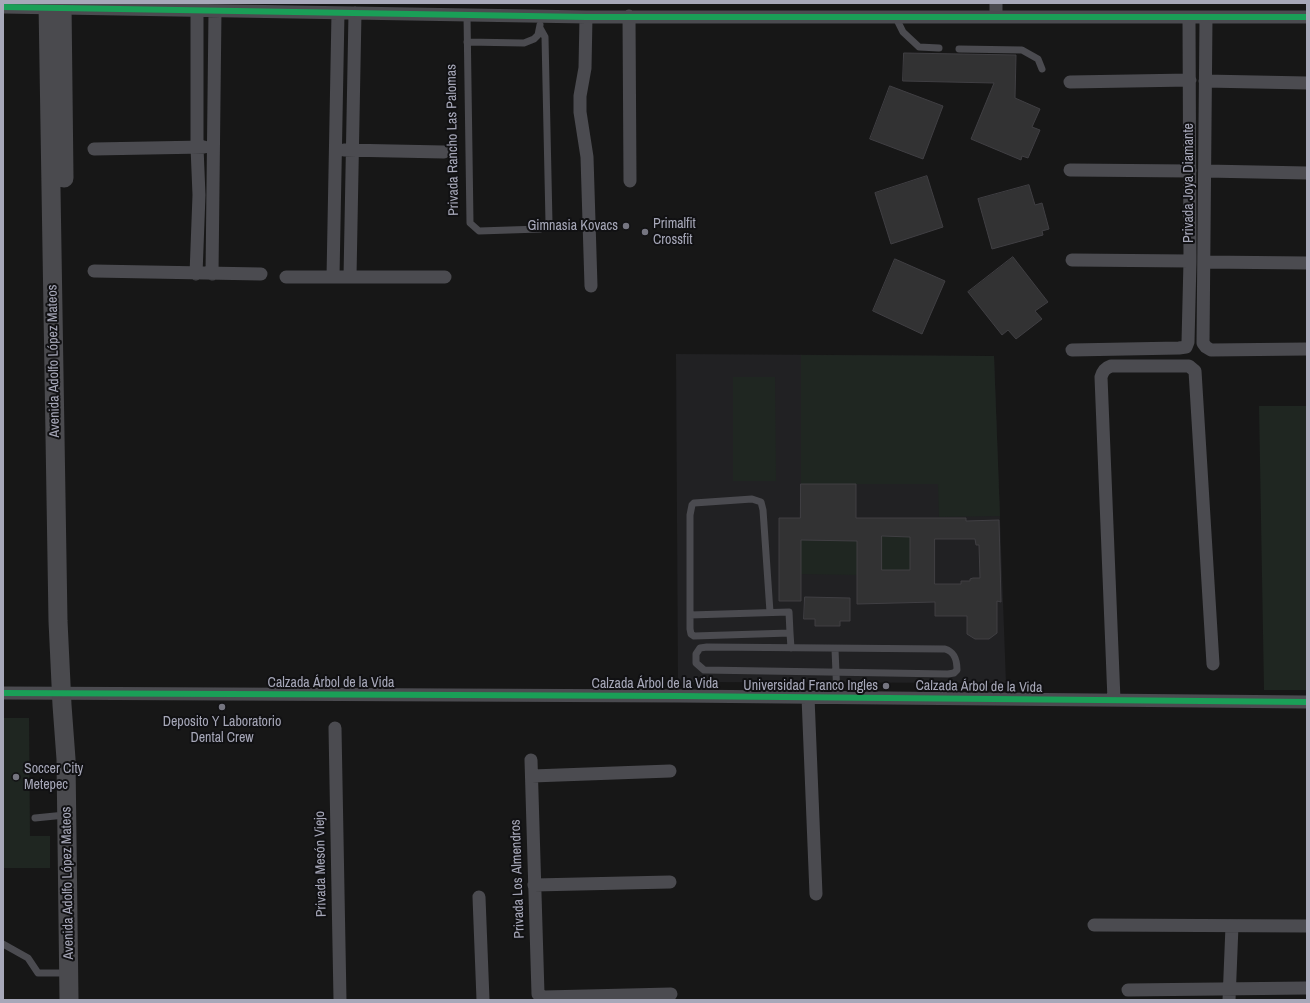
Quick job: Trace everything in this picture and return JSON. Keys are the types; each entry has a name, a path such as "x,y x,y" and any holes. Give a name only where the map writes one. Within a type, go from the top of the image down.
{"street":[{"path":"3,7 55,5 215,11 231,7 338,13 467,15 539,22 586,17 629,16 895,16 982,9 1189,18 1307,17"},
{"name":"Avenida Adolfo López Mateos","path":"55,5 67,620 64,718 68,815 69,1000"},
{"path":"196,274 199,225 197,147 197,10"},
{"path":"212,274 215,11"},
{"path":"333,277 338,13"},
{"path":"350,277 355,13"},
{"path":"629,16 630,181"},
{"path":"586,17 585,68 580,96 580,112 587,157 591,286"},
{"name":"Privada Joya Diamante","path":"1072,350 1186,347 1189,337 1190,261 1189,18"},
{"name":"Privada Joya Diamante","path":"1206,18 1206,171 1202,338 1206,347 1211,350 1307,349"},
{"path":"1070,82 1190,80"},
{"path":"1205,81 1307,83"},
{"path":"94,149 213,147"},
{"path":"336,150 444,152"},
{"path":"1070,170 1190,171"},
{"path":"1206,171 1307,173"},
{"path":"1072,260 1190,261"},
{"path":"1204,262 1307,263"},
{"path":"94,271 261,274"},
{"path":"286,277 445,277"},
{"path":"1114,700 1101,377 1103,372 1111,366 1189,366 1195,371 1213,664"},
{"name":"Calzada Árbol de la Vida","path":"3,693 64,695 808,697 1307,702"},
{"path":"808,697 816,894"},
{"name":"Privada Mesón Viejo","path":"335,728 340,1000"},
{"name":"Privada Los Almendros","path":"531,760 538,992 540,996 570,998"},
{"path":"532,776 670,771"},
{"path":"534,885 670,882"},
{"path":"479,897 483,1000"},
{"path":"1094,925 1307,926"},
{"path":"1229,994 1232,926"},
{"path":"1128,990 1229,994 1307,988"},
{"path":"570,998 671,994"}],"lane":[{"name":"Privada Rancho Las Palomas","path":"467,15 470,223 479,231 540,229 549,223 545,38 539,22"},
{"path":"895,16 903,32 918,47 940,48"},
{"path":"467,42 529,42 538,35 539,22"},
{"path":"959,48 1022,50 1038,59 1042,69"},
{"path":"770,612 763,510 761,502 752,499 713,500 694,503 691,509 690,632 694,636 790,633"},
{"path":"690,615 789,612 791,648"},
{"path":"703,648 835,649 945,649 951,650 954,654 957,666 956,671 948,674 835,673 704,670 696,663 696,654 703,648"},
{"path":"835,649 837,698"},
{"path":"35,818 68,815"},
{"path":"3,944 28,958 38,973 70,973"}],"shaded area":[{"path":"676,354 994,356 1006,683 678,682"},
{"path":"801,355 994,356 1000,516 939,517 938,484 801,484"},
{"path":"733,377 775,377 776,481 733,481"},
{"path":"1259,406 1307,406 1307,690 1264,690"},
{"path":"882,536 910,537 910,570 882,570"},
{"path":"801,540 857,541 857,575 801,574"},
{"name":"Soccer City Metepec","path":"3,718 29,718 30,836 50,836 50,868 3,868"}],"building":[{"path":"904,53 1016,55 1015,98 1040,109 1032,127 1040,130 1028,158 1022,156 1021,160 971,139 994,83 903,81"},
{"path":"890,86 943,106 923,159 870,139"},
{"path":"927,176 943,227 891,244 875,193"},
{"path":"1029,185 1035,205 1042,203 1049,229 1042,231 1043,235 992,249 978,199"},
{"path":"1013,257 1048,302 1035,311 1042,319 1016,339 1008,330 1002,335 968,292"},
{"path":"895,259 945,281 922,334 873,311"},
{"path":"801,484 856,484 856,518 966,518 966,521 999,520 1001,602 997,601 997,633 989,639 975,639 967,634 967,616 935,616 935,602 857,604 857,541 801,540 801,601 779,601 779,518 800,518","holes":["882,536 910,537 910,570 882,570","935,539 975,539 976,545 979,545 980,578 973,578 970,579 970,581 961,581 961,584 935,584"]},
{"path":"805,597 850,598 850,621 840,621 840,626 815,626 815,619 804,619"}],"cycle path":[{"path":"3,7 586,17 1307,17"},
{"path":"3,693 678,696 1307,702"}],"place":[{"name":"Gimnasia Kovacs","path":"626,226"},
{"name":"Primalfit Crossfit","path":"645,232"},
{"name":"Universidad Franco Ingles","path":"886,686"},
{"name":"Deposito Y Laboratorio Dental Crew","path":"222,707"},
{"name":"Soccer City Metepec","path":"16,777"}]}
